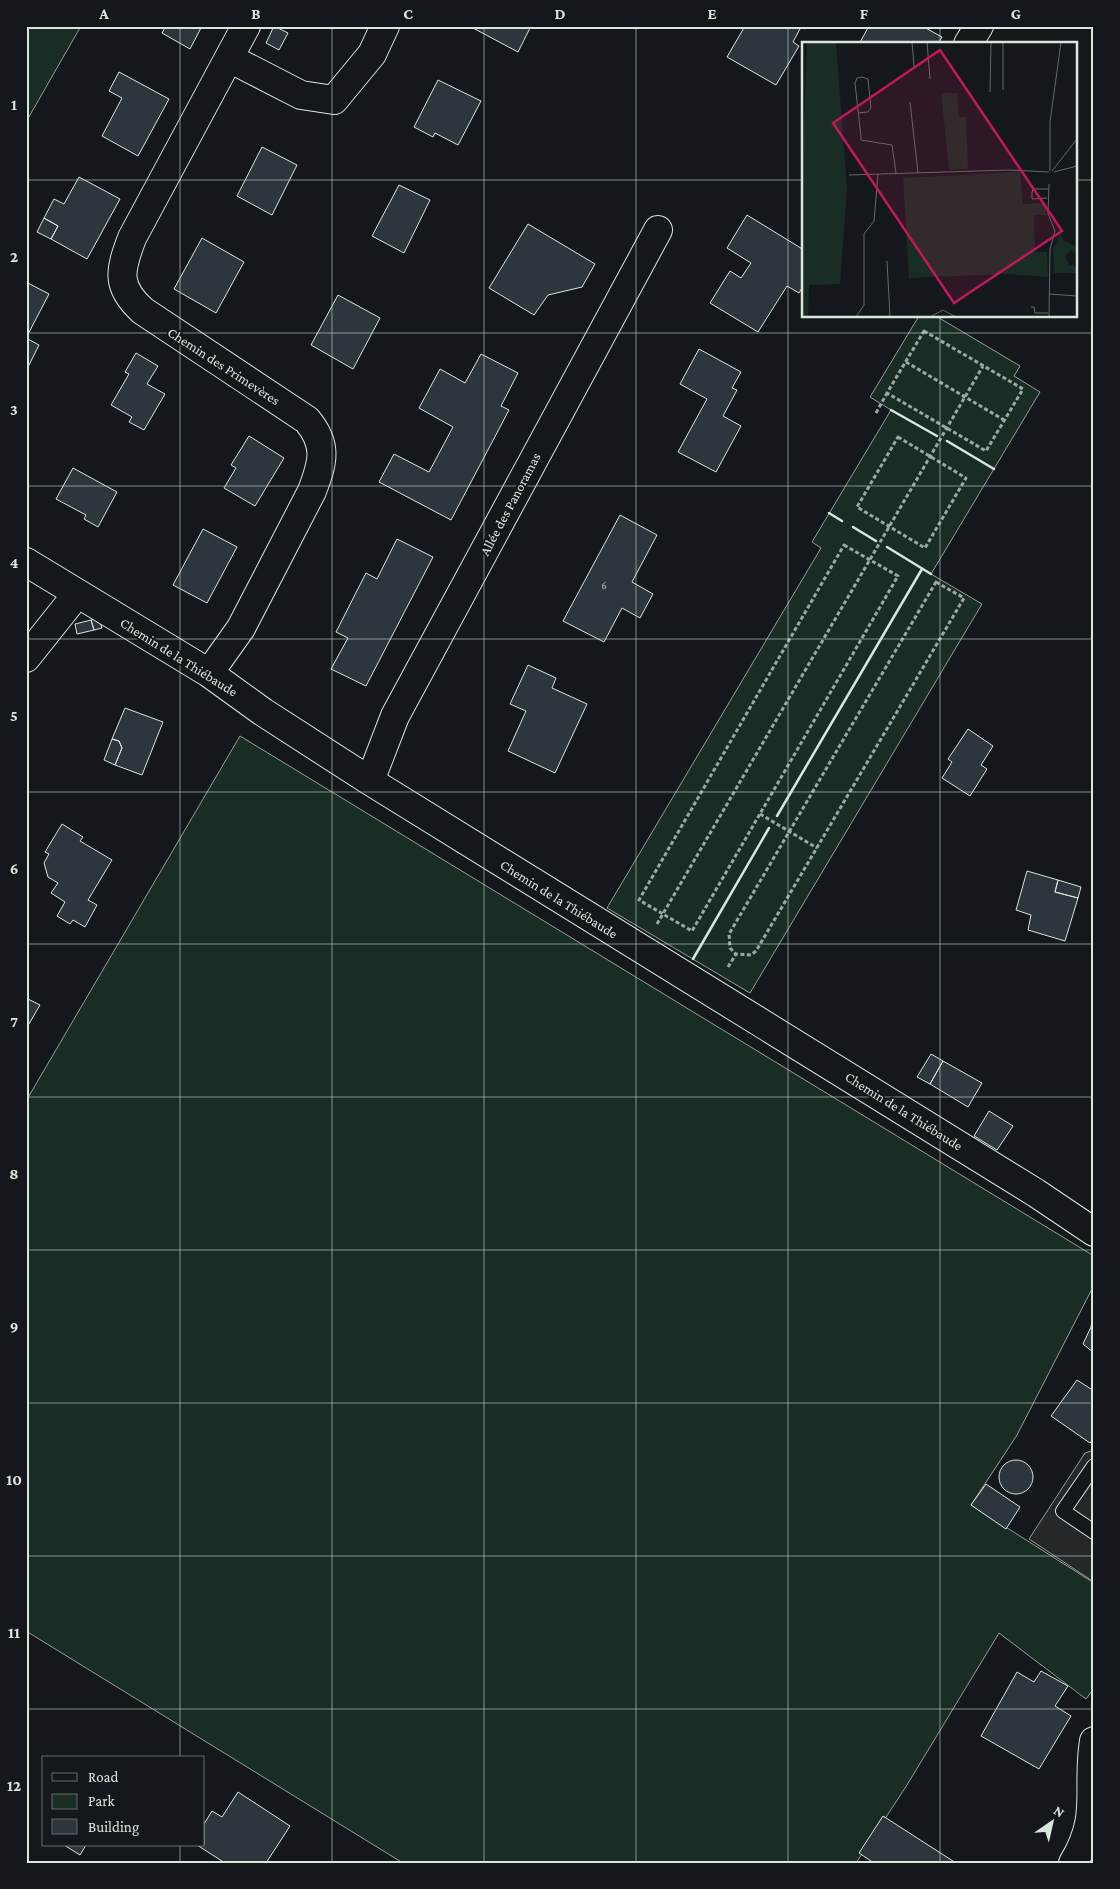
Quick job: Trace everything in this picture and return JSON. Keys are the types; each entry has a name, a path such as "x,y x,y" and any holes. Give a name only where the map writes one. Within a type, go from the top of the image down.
{"street":[{"name":"Chemin des Primevères","path":"209,673 241,628 312,491 320,470 322,448 316,431 307,420 143,311 129,299 123,286 122,265 132,238 246,26"},
{"path":"229,58 301,95 334,100 372,54 386,26"},
{"path":"969,42 979,26"},
{"name":"Allée des Panoramas","path":"370,782 395,716 658,230"},
{"name":"Chemin de la Thiébaude","path":"26,562 209,673 263,712 370,782 1036,1193 1094,1232"},
{"path":"26,658 77,594"},
{"path":"1073,1863 1086,1840 1090,1822 1093,1797 1092,1754 1094,1741"}],"lane":[{"path":"1094,1466 1063,1511 1094,1532"}],"path":[{"path":"876,413 887,393 924,331 1023,389 986,451 887,393"},
{"path":"906,362 1005,420"},
{"path":"642,949 983,366"},
{"path":"898,437 966,478 925,548 889,526 856,507 898,437"},
{"path":"844,545 870,560 898,576 692,931 638,900 844,545"},
{"path":"936,582 964,598 817,848 756,951 750,955 736,954 730,948 729,934 936,582"},
{"path":"760,814 817,848"}],"green space":[{"path":"26,26 81,26 26,122"},
{"path":"918,318 939,318 1020,366 1014,376 1040,392 931,574 982,604 750,993 607,908 821,548 812,542 891,410 870,397"},
{"path":"240,736 1094,1256 1094,1285 1017,1435 971,1505 1094,1583 1094,1688 1086,1699 999,1633 907,1785 856,1863 403,1863 26,1631 26,1101"}],"shaded area":[{"path":"1094,1450 1094,1582 1029,1539 1085,1453"}],"building":[{"path":"166,26 202,26 190,49 162,33"},
{"path":"274,26 288,33 279,50 266,43"},
{"path":"474,26 531,26 518,52 473,28"},
{"path":"745,26 807,26 805,29 801,27 793,42 799,46 776,85 727,57"},
{"path":"869,26 922,26 942,37 939,42 860,42"},
{"path":"119,72 169,99 138,156 102,136 122,98 109,91"},
{"path":"438,80 481,101 458,145 435,133 433,137 414,127"},
{"path":"262,147 297,165 272,215 237,196"},
{"path":"79,177 120,199 87,259 51,239 58,226 44,218 54,199 64,204"},
{"path":"399,185 430,200 404,253 372,236"},
{"path":"747,215 802,249 802,288 799,293 787,286 758,332 710,303 730,271 741,278 751,263 727,248"},
{"path":"44,218 58,226 51,239 37,232"},
{"path":"528,224 595,264 582,287 548,295 534,315 489,288"},
{"path":"202,238 244,262 216,313 174,289"},
{"path":"26,282 49,294 26,338"},
{"path":"338,295 380,318 353,369 311,345"},
{"path":"26,338 39,345 27,369 26,368"},
{"path":"699,349 741,372 732,388 737,390 723,416 741,426 716,472 678,452 707,399 680,384"},
{"path":"136,353 158,366 147,384 165,394 144,430 129,422 132,417 111,405 129,374 125,372"},
{"path":"481,354 518,373 501,406 509,410 451,520 379,482 394,454 429,472 453,427 419,408 440,369 465,383"},
{"path":"249,436 284,458 255,506 224,488 236,468 231,465"},
{"path":"73,468 117,492 98,527 84,519 86,515 56,499"},
{"path":"620,515 657,535 632,582 653,594 640,618 622,608 604,642 563,621"},
{"path":"203,529 237,547 207,603 173,585"},
{"path":"397,539 433,557 366,686 331,669 348,638 336,632 366,573 377,579"},
{"path":"99,618 102,628 94,630 91,620"},
{"path":"91,620 94,630 77,634 75,624"},
{"path":"528,665 556,678 552,688 587,704 555,773 508,751 526,711 510,704"},
{"path":"125,708 163,722 142,775 115,765 122,748 119,741 112,739"},
{"path":"968,729 993,746 981,765 987,769 970,796 942,778 952,762 948,759"},
{"path":"112,739 119,741 122,748 115,765 104,760"},
{"path":"62,824 83,837 80,841 112,860 88,900 97,905 85,927 73,920 70,924 57,916 65,902 51,893 58,883 48,877 44,863 49,854 45,852"},
{"path":"1027,871 1058,880 1055,892 1078,898 1065,941 1028,930 1031,915 1016,910"},
{"path":"1058,880 1081,887 1078,898 1055,892"},
{"path":"26,998 40,1005 26,1029"},
{"path":"931,1054 943,1061 930,1084 917,1077"},
{"path":"943,1061 982,1083 968,1107 930,1084"},
{"path":"989,1111 1013,1126 997,1150 974,1136"},
{"path":"1094,1306 1094,1353 1083,1344 1091,1327"},
{"path":"1077,1380 1094,1391 1094,1438 1090,1443 1051,1416"},
{"path":"1016,1460 1028,1465 1033,1477 1028,1489 1016,1494 1004,1489 999,1477 1004,1465"},
{"path":"986,1484 1020,1507 1006,1529 971,1505"},
{"path":"1041,1671 1068,1686 1055,1706 1071,1716 1039,1769 981,1736 1017,1672 1034,1682"},
{"path":"238,1792 290,1826 266,1863 225,1863 199,1846 205,1846 205,1822 212,1811 222,1817"},
{"path":"883,1816 956,1863 874,1863 859,1853"},
{"path":"66,1846 85,1846 80,1855"}],"wall":[{"path":"891,410 937,436"},
{"path":"947,441 994,469"},
{"path":"829,513 842,521"},
{"path":"853,527 876,541"},
{"path":"887,547 931,574"},
{"path":"777,816 922,569"},
{"path":"693,959 769,828"}]}
